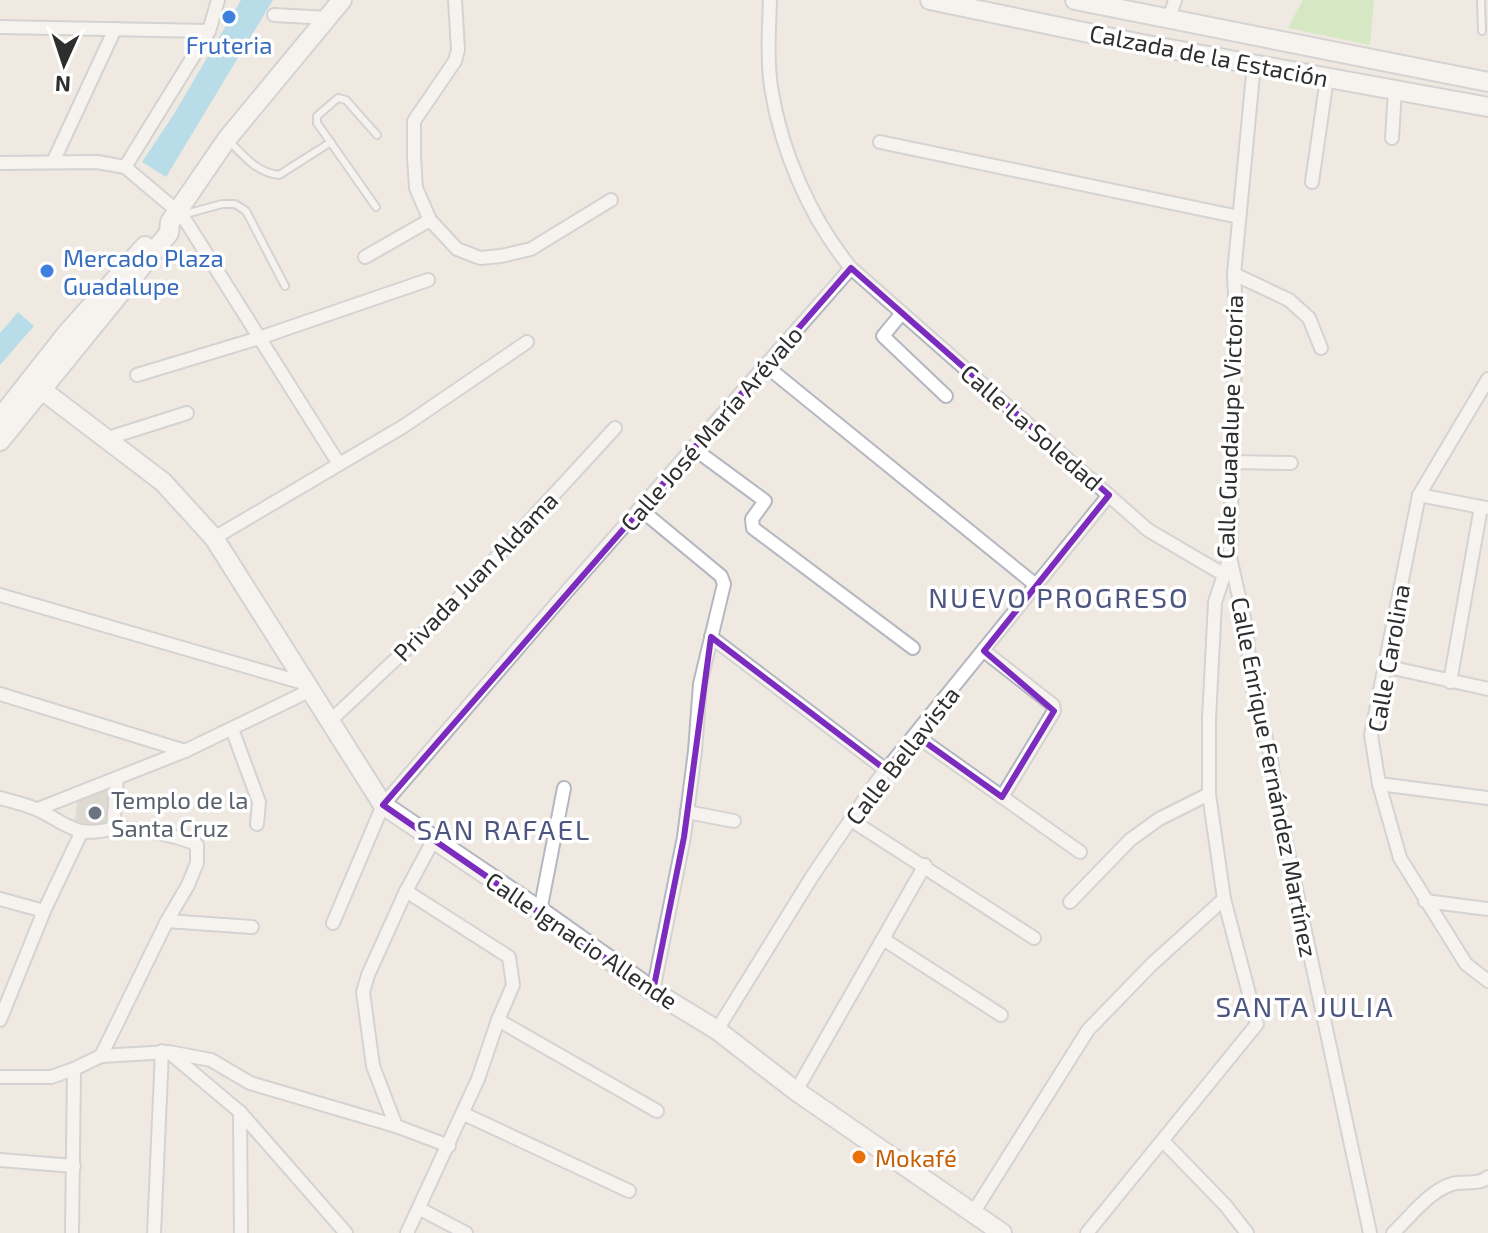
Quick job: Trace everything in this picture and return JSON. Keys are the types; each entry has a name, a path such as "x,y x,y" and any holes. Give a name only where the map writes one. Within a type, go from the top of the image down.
{"main road":[{"path":"0,418 35,386 169,233 176,216 227,139 342,0"},
{"name":"Calzada de la Estación","path":"930,0 1137,43 1488,107"},
{"name":"Calzada de la Estación","path":"1075,0 1488,82"},
{"path":"1137,43 1158,31 1169,19"},
{"path":"0,441 35,386"},
{"name":"Calle Ignacio Allende","path":"35,386 163,482 214,538 383,805 653,991 717,1030 796,1091 1002,1233"}],"street":[{"path":"128,169 209,31 218,0"},
{"path":"455,0 458,50 455,61 414,121 416,188 430,220 457,249 480,258 501,256 531,249 611,200"},
{"path":"770,0 771,86 782,133 813,211 833,246 851,268"},
{"path":"1169,19 1175,0"},
{"path":"274,15 328,18"},
{"path":"0,27 209,31"},
{"path":"53,162 115,29"},
{"name":"Calle Guadalupe Victoria","path":"1164,1142 1257,1024 1224,899 1209,794 1215,602 1230,557 1236,314 1234,274 1254,64"},
{"path":"1312,182 1327,78"},
{"path":"1392,138 1395,90"},
{"path":"880,142 1239,217"},
{"path":"0,163 97,162 128,169 176,216 339,464"},
{"path":"365,257 430,220"},
{"name":"Calle La Soledad","path":"851,268 1148,530 1223,574"},
{"name":"Calle José María Arévalo","path":"333,923 383,805 851,268"},
{"path":"1234,274 1289,300 1309,318 1321,348"},
{"path":"137,375 259,338 428,280"},
{"path":"902,313 883,336 946,396"},
{"path":"214,538 404,426 527,342"},
{"path":"766,366 1037,586"},
{"name":"Calle Carolina","path":"1488,379 1419,495 1371,735 1379,784 1400,858 1466,964 1488,981"},
{"path":"105,439 187,413"},
{"name":"Privada Juan Aldama","path":"330,721 447,611 615,428"},
{"path":"693,448 765,501 752,519 753,528 913,648"},
{"path":"1233,462 1291,463"},
{"name":"Calle Bellavista","path":"717,1030 813,875 886,770 1109,495"},
{"path":"1419,495 1484,508 1450,682"},
{"path":"640,509 721,576 724,584 700,684 687,812 653,991"},
{"name":"Calle Enrique Fernández Martínez","path":"1230,557 1246,628 1252,687 1270,754 1277,801 1369,1232"},
{"path":"0,595 309,687"},
{"path":"711,637 886,770"},
{"path":"984,651 1053,705 1054,711 1002,797"},
{"path":"1384,666 1488,689"},
{"path":"38,809 185,751 309,687"},
{"path":"0,694 185,751"},
{"path":"232,729 259,802 257,824"},
{"path":"915,735 1080,852"},
{"path":"113,829 117,778"},
{"path":"1379,784 1488,798"},
{"path":"540,911 564,788"},
{"path":"1070,902 1130,840 1159,819 1209,794"},
{"path":"0,798 38,809 66,826 82,831 113,829 188,840 197,845 197,863 193,874 101,1056"},
{"path":"687,812 734,821"},
{"path":"851,820 1034,938"},
{"path":"0,1020 44,911 82,831"},
{"path":"396,1126 373,1066 363,992 406,891 434,839"},
{"path":"796,1091 925,865"},
{"path":"406,891 509,957 513,985 464,1114 407,1233"},
{"path":"0,899 44,911"},
{"path":"973,1213 1088,1030 1152,964 1224,899"},
{"path":"1425,901 1488,909"},
{"path":"167,921 252,927"},
{"path":"883,939 1001,1015"},
{"path":"498,1020 657,1111"},
{"path":"0,1077 51,1077 101,1056 165,1052 211,1060 250,1083 396,1126 449,1146"},
{"path":"165,1052 226,1098 346,1233"},
{"path":"154,1233 165,1052"},
{"path":"72,1233 74,1069"},
{"path":"226,1098 250,1083"},
{"path":"240,1112 241,1233"},
{"path":"464,1114 629,1191"},
{"path":"1087,1233 1164,1142 1226,1206 1247,1233"},
{"path":"0,1160 74,1166"},
{"path":"1393,1233 1433,1194 1451,1184 1483,1182 1488,1177"},
{"path":"420,1209 466,1233"},
{"path":"329,1233 330,1215"}],"lane":[{"path":"1482,31 1483,5"},
{"path":"376,207 317,123 317,116 338,98 346,100 377,135"},
{"path":"227,139 256,168 264,173 279,175 331,142"},
{"path":"176,216 222,204 235,204 246,211 285,286"}],"highlighted area":[{"path":"851,268 1109,495 984,651 1054,711 1002,797 915,735 886,770 711,637 684,837 653,991 383,805"}],"green space":[{"path":"1303,0 1374,0 1370,45 1288,28"}],"water":[{"path":"241,0 273,0 166,177 142,162"},
{"path":"18,312 34,326 0,365 0,333"}],"building":[{"name":"Templo de la Santa Cruz","path":"115,787 110,827 76,822 78,803"}],"place":[{"name":"Fruteria","path":"229,17"},
{"name":"Mercado Plaza Guadalupe","path":"47,271"},
{"name":"Templo de la Santa Cruz","path":"95,813"},
{"name":"Mokafé","path":"859,1157"}],"district":[{"name":"NUEVO PROGRESO","path":"1059,597"},
{"name":"SAN RAFAEL","path":"504,829"},
{"name":"SANTA JULIA","path":"1305,1006"}]}
